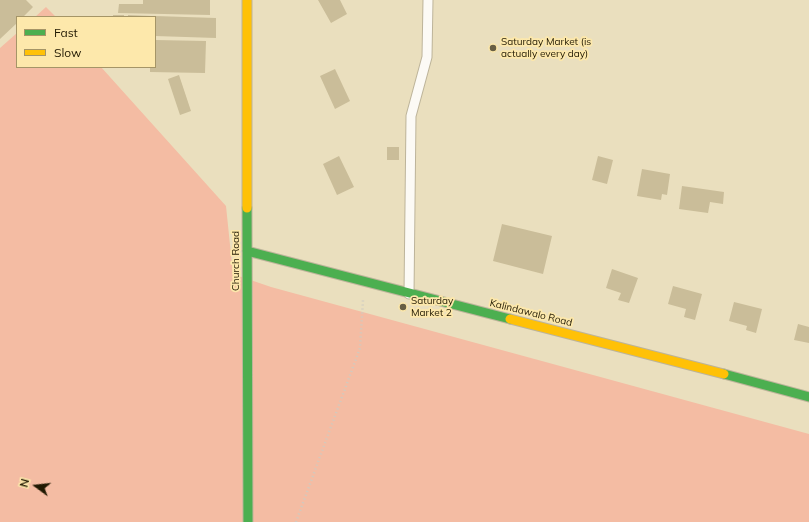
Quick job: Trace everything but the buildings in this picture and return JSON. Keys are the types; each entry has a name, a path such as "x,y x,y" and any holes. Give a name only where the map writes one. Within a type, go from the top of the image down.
{"street":[{"name":"Church Road","path":"247,0 248,522"},
{"name":"Kalindawalo Road","path":"247,251 408,294 638,351 809,397"}],"lane":[{"path":"408,294 411,116 427,57 428,0"}],"path":[{"path":"296,522 360,348 364,282"}],"shaded area":[{"path":"46,7 55,16 36,16"},
{"path":"16,34 16,68 102,68 226,206 233,274 271,287 809,434 809,522 0,522 0,48"}],"traffic: fast":[{"path":"247,208 248,522"},
{"path":"247,251 510,319"},
{"path":"724,374 809,397"}],"traffic: slow":[{"path":"247,0 247,208"},
{"path":"510,319 724,374"}],"place":[{"name":"Saturday Market (is actually every day)","path":"493,48"},
{"name":"Saturday Market 2","path":"403,307"}]}
